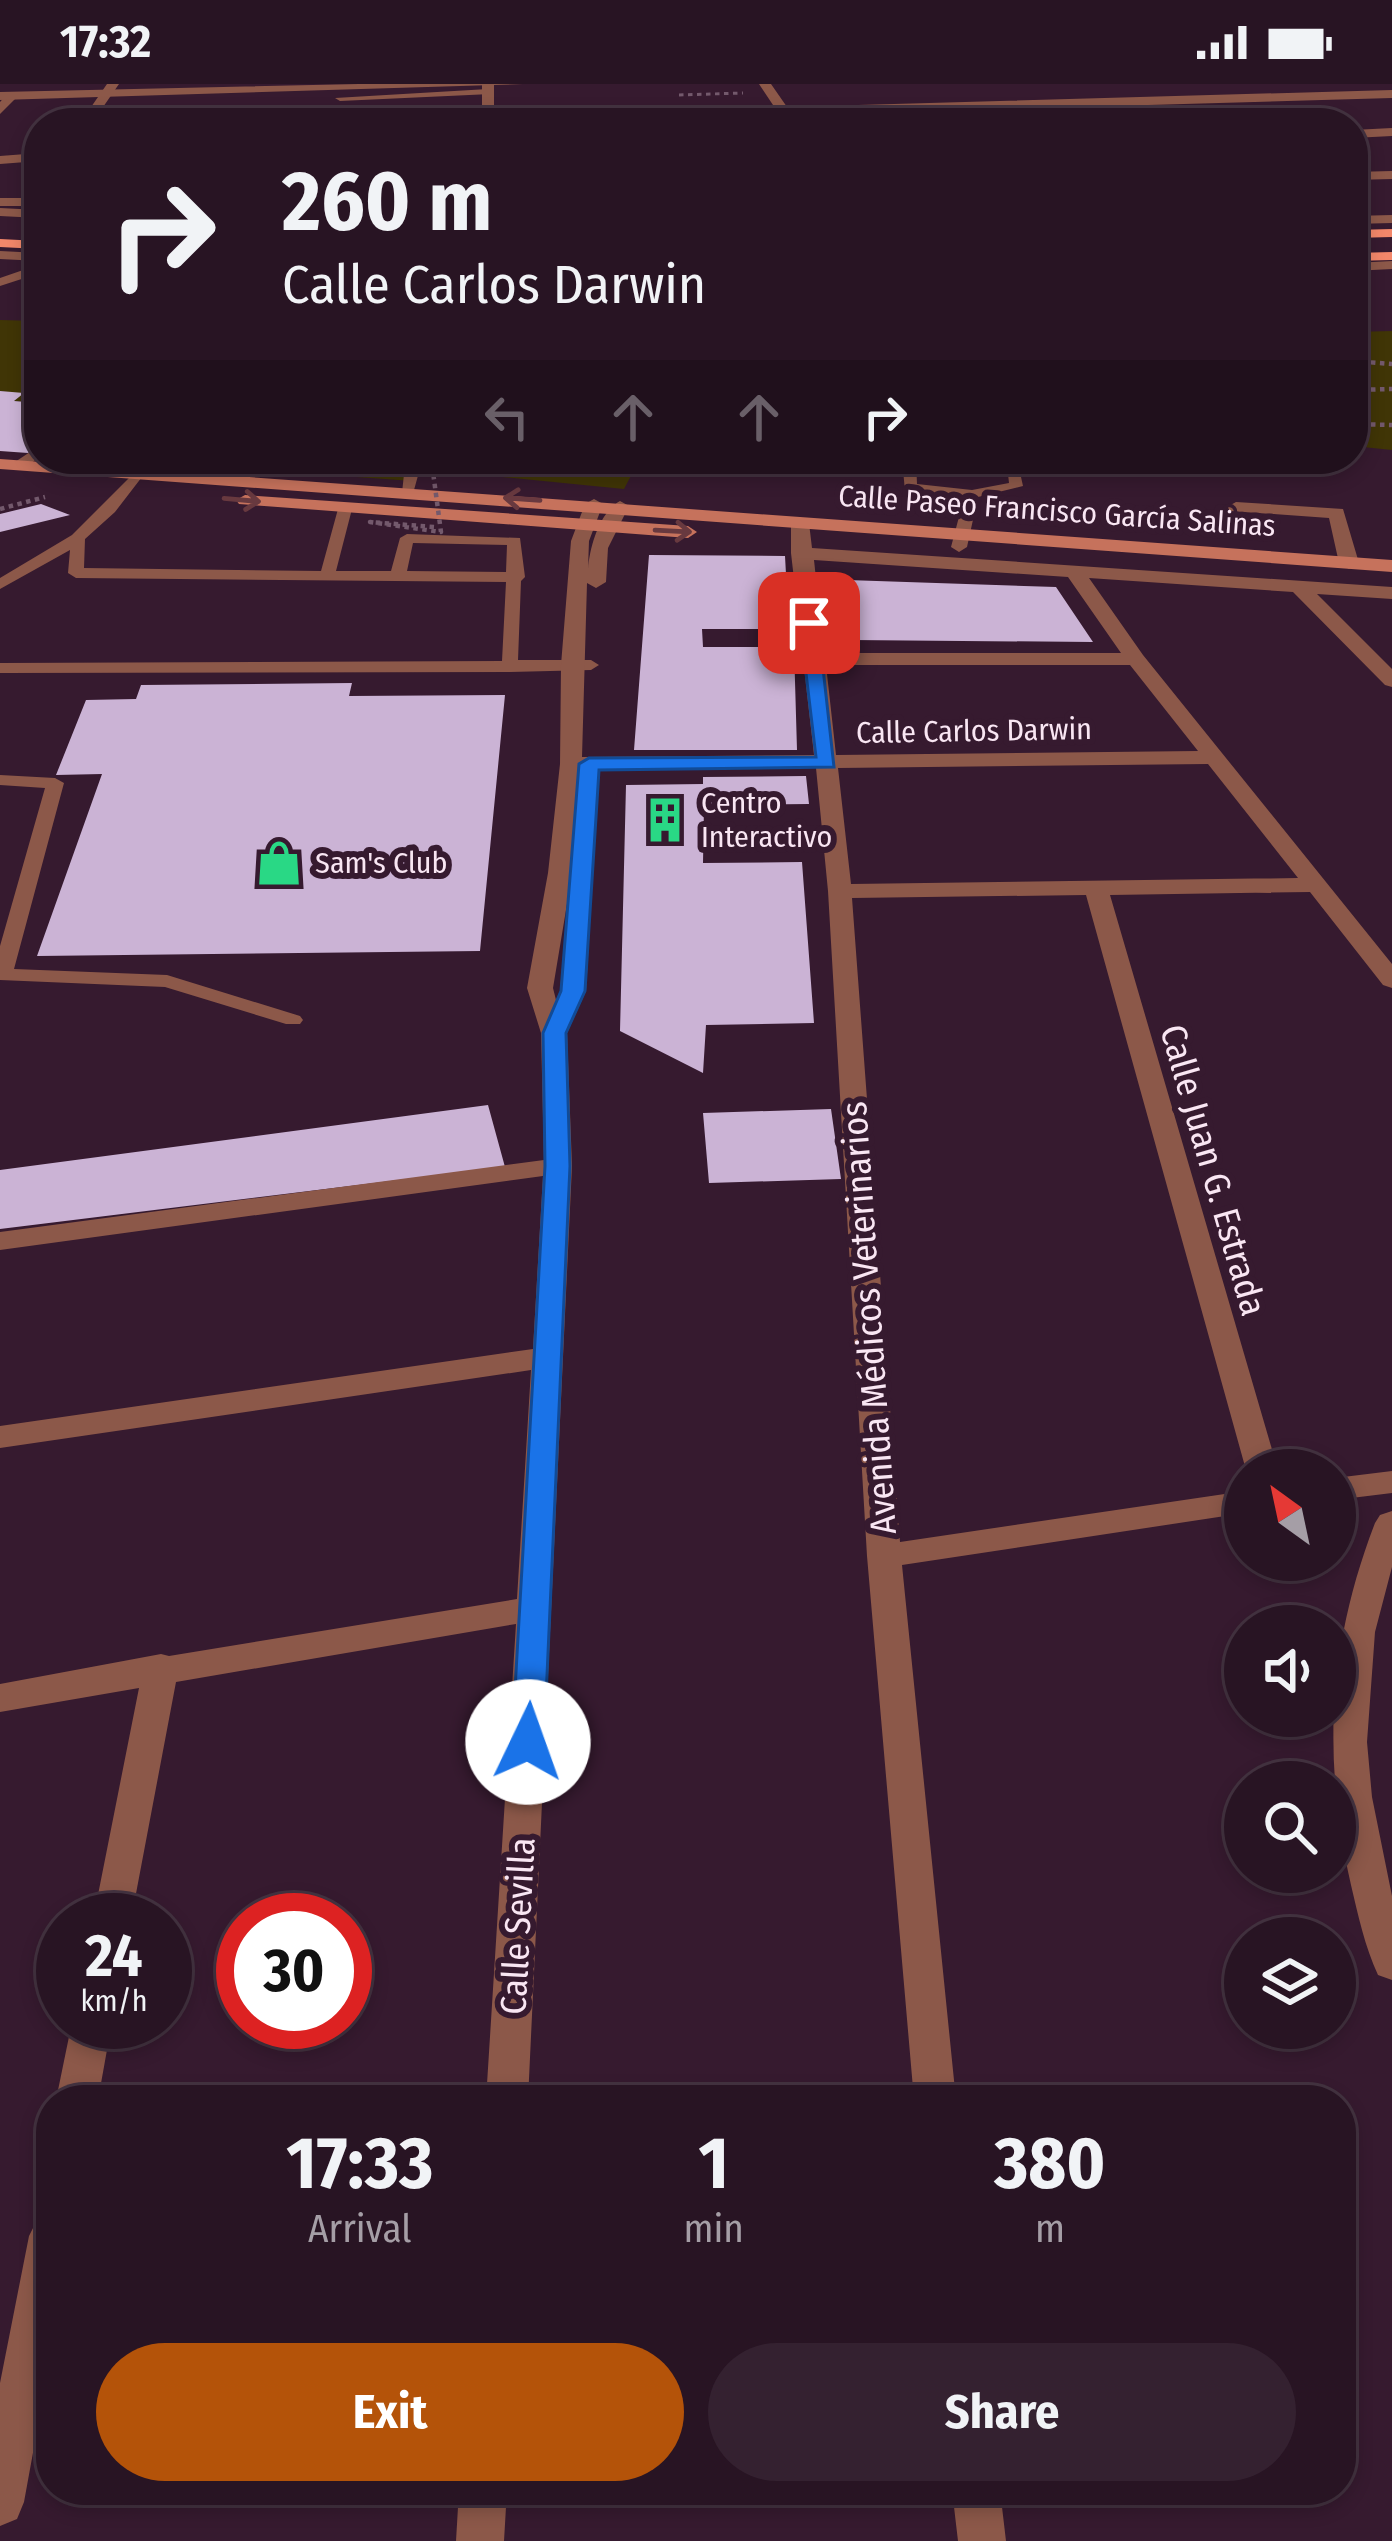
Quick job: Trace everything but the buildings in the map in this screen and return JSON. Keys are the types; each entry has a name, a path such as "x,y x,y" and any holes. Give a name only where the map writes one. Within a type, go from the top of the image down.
{"main road":[{"path":"122,474 133,482 345,509 589,514"},
{"path":"0,482 407,490 800,538 961,541 1392,581"},
{"name":"Calle Paseo Francisco García Salinas","path":"961,541 1392,566"}],"street":[{"path":"0,110 7,96 111,88 488,88 518,84"},
{"path":"1113,84 1138,108 1392,94"},
{"path":"1236,507 1337,514 1349,562"},
{"name":"Calle Sevilla","path":"508,2085 558,1166 554,1033 573,991 589,514"},
{"name":"Calle Sevilla","path":"581,665 598,548 615,517"},
{"path":"800,538 1026,567 1392,593"},
{"name":"Avenida Médicos Veterinarios","path":"800,538 840,891 884,1556 934,2085"},
{"path":"1074,571 1136,659 1392,980"},
{"path":"1297,585 1392,681"},
{"path":"814,659 1136,659"},
{"name":"Calle Carlos Darwin","path":"580,764 1215,757"},
{"path":"840,891 1313,885"},
{"name":"Calle Juan G. Estrada","path":"1097,890 1256,1449"},
{"path":"0,1241 558,1166"},
{"path":"0,1437 549,1358"},
{"path":"1356,1487 1392,1481"},
{"path":"884,1556 1224,1505"},
{"path":"1392,1523 1356,1619 1346,1760 1375,1910 1392,1963"},
{"path":"0,1698 161,1667 536,1608"},
{"path":"117,1893 161,1667"},
{"path":"80,2085 87,2049"},
{"path":"0,2502 36,2314"},
{"path":"480,2541 482,2505"},
{"path":"978,2505 982,2541"}],"lane":[{"path":"340,98 488,88"},
{"path":"407,490 411,474"},
{"path":"910,474 910,488 972,494 1016,486 1015,474"},
{"path":"0,584 78,540 133,482"},
{"path":"961,541 972,494"},
{"path":"327,577 345,509"},
{"path":"398,575 400,554 407,538 413,536 515,542 510,667"},
{"path":"78,540 76,573 517,577"},
{"path":"0,668 581,665"},
{"path":"0,780 55,783 1,974 167,981 293,1020"}],"path":[{"path":"679,95 767,88"},
{"path":"433,474 441,532 370,522 434,527"},
{"path":"457,474 505,478 508,474"}],"shaded area":[{"path":"0,320 24,321 24,402 14,401 22,394 0,391"},
{"path":"1392,331 1392,450 1368,448 1368,332"},
{"path":"313,474 418,474 413,481"},
{"path":"472,474 632,474 624,489"}],"place":[{"name":"Centro Interactivo","path":"665,820"},
{"name":"Sam's Club","path":"279,863"}],"route":[{"path":"528,1742 558,1166 554,1033 573,991 589,764 826,763 809,623"}]}
